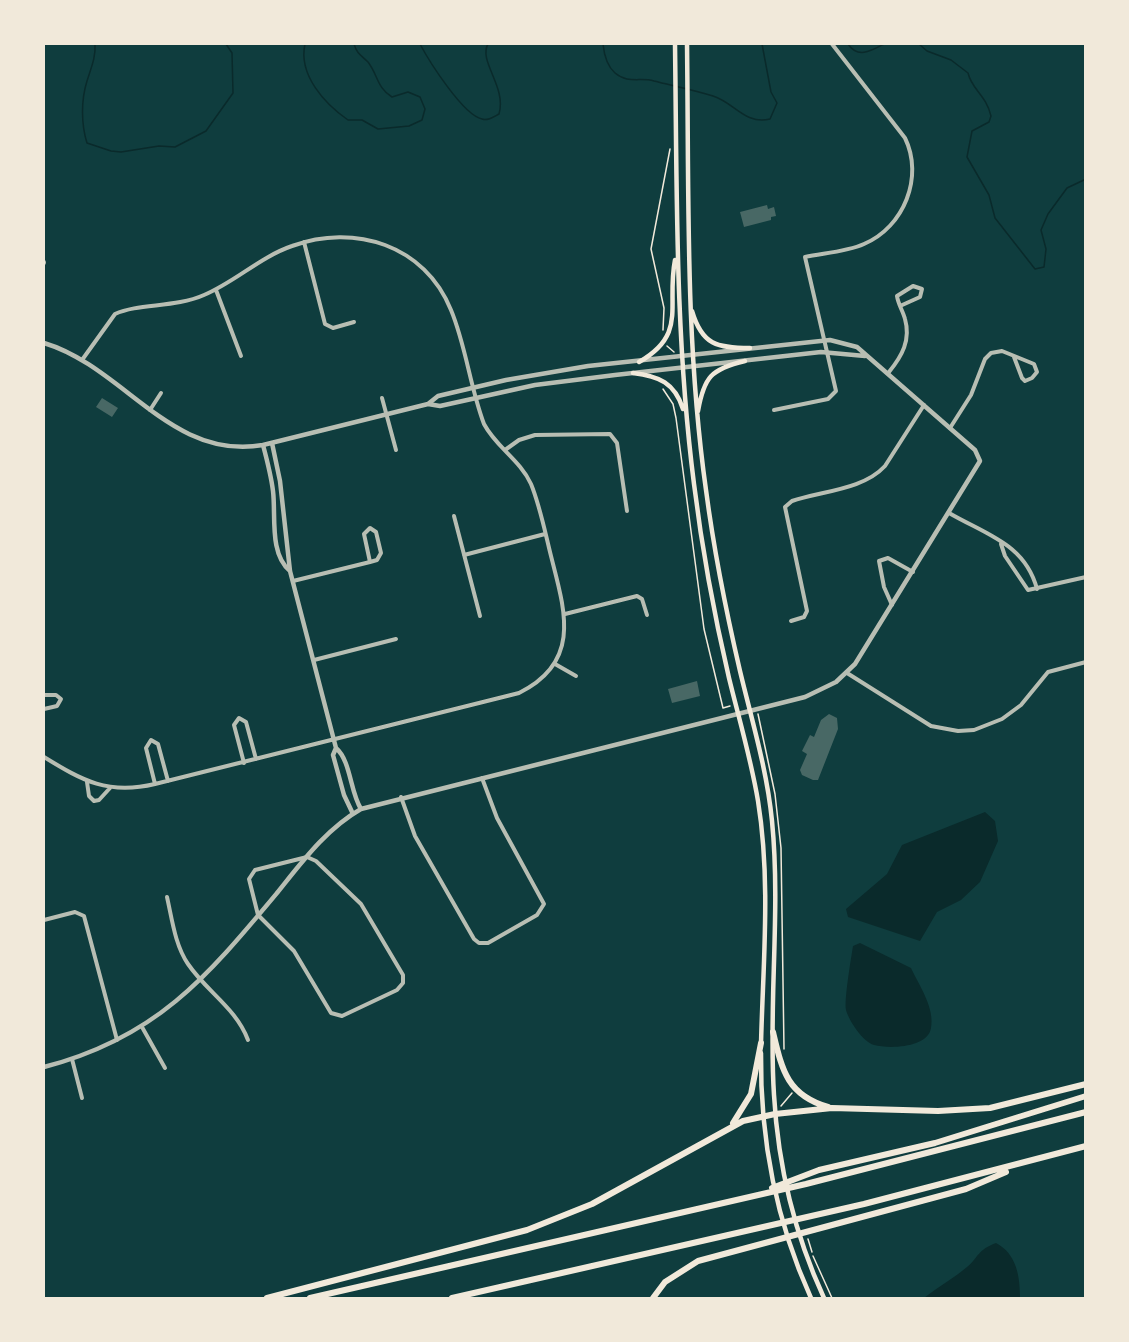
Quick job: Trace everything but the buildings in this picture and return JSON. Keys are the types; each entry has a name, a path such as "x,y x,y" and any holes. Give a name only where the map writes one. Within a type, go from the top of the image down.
{"highway":[{"path":"773,1032 791,1084 808,1101 832,1108"},
{"path":"725,1129 737,1120 751,1094 761,1043"},
{"path":"267,1299 527,1230 592,1204 743,1121 775,1114 832,1108 962,1111 999,1106 1086,1084"},
{"path":"749,1197 819,1170 935,1143 1086,1096"},
{"path":"310,1299 749,1197 1086,1112"},
{"path":"452,1299 864,1204 1025,1164 1086,1146"},
{"path":"653,1299 665,1282 698,1261 966,1189 1025,1164"}],"main road":[{"path":"675,44 677,252 681,367 686,420 707,571 758,802 763,862 761,1043 764,1116 769,1159 774,1190 794,1256 811,1299"},
{"path":"687,44 690,302 697,417 718,570 763,762 774,839 773,1032 775,1114 781,1157 793,1214 824,1299"},
{"path":"639,362 654,353 669,335 672,316 672,275 677,252"},
{"path":"690,302 696,324 708,341 720,346 750,348"},
{"path":"697,417 702,390 709,378 723,366 745,361"},
{"path":"633,373 658,378 672,387 680,399 686,420"}],"street":[{"path":"774,410 828,399 835,393 825,339 805,257 861,245 878,236 902,208 909,195 913,176 912,156 905,138 832,44"},
{"path":"44,757 87,782 110,788 136,788 168,781 511,696 533,686 555,664 564,636 565,614 531,484 521,467 486,428 451,308 437,284 417,263 390,246 359,237 330,236 304,242 273,254 216,290 180,303 115,314 82,360"},
{"path":"304,242 325,324 333,328 354,322"},
{"path":"889,372 902,355 907,339 906,323 900,306 898,294 913,286 920,287 923,291 920,297 900,306"},
{"path":"216,290 241,356"},
{"path":"44,1067 72,1059 117,1041 171,1007 200,981 332,830 361,809 810,695 847,673 893,606 980,461 977,452 889,372 853,345 825,339 549,372 438,396 428,404"},
{"path":"44,343 82,360 150,411 189,436 234,447 263,445 428,404 440,406 555,382 745,361 827,349 866,356"},
{"path":"951,428 971,395 989,354 999,351 1014,357 1035,366 1036,372 1030,380 1022,378 1014,357"},
{"path":"150,411 161,393"},
{"path":"382,398 396,450"},
{"path":"791,621 804,617 807,611 784,516 787,504 860,482 877,473 885,466 924,405"},
{"path":"505,450 519,440 535,435 604,433 612,435 617,442 627,510"},
{"path":"272,443 280,481 290,571 336,748 342,753 353,794 361,809"},
{"path":"263,445 273,490 277,542 284,566 290,571"},
{"path":"949,513 1016,550 1032,571 1037,589"},
{"path":"454,516 480,616"},
{"path":"293,581 370,562 378,560 381,553 376,532 370,528 364,534 370,562"},
{"path":"464,555 545,534"},
{"path":"1000,543 1025,588 1037,589 1086,577"},
{"path":"893,606 884,587 879,561 888,558 913,572"},
{"path":"565,614 637,596 642,598 647,615"},
{"path":"314,660 396,639"},
{"path":"847,673 931,726 958,732 974,730 1002,719 1021,705 1048,672 1086,662"},
{"path":"555,664 576,676"},
{"path":"44,696 56,695 61,699 57,706 44,709"},
{"path":"244,762 234,725 239,718 246,722 256,759"},
{"path":"155,784 146,748 151,740 158,744 168,781"},
{"path":"336,748 333,755 344,795 353,814"},
{"path":"401,797 415,836 479,943 491,942 537,915 544,907 542,897 493,811 482,777"},
{"path":"87,782 89,796 93,801 99,800 110,788"},
{"path":"307,857 330,873 361,904 403,975 403,983 397,990 345,1015 336,1016 329,1009 294,951 258,915 249,879 252,872 307,857"},
{"path":"166,897 180,950 200,981 233,1012 248,1040"},
{"path":"44,920 72,913 81,914 87,922 117,1041"},
{"path":"141,1028 165,1068"},
{"path":"72,1059 82,1098"}],"path":[{"path":"662,334 664,308 651,249 671,142"},
{"path":"667,345 674,351"},
{"path":"663,389 673,404 676,418 705,629 723,708"},
{"path":"782,1106 793,1092"},
{"path":"806,1234 809,1253 832,1299"}],"water":[{"path":"985,812 995,821 998,841 980,882 961,900 937,912 920,941 848,917 846,909 887,874 902,845"},
{"path":"860,943 911,968 926,997 931,1013 931,1028 923,1040 898,1047 874,1045 865,1040 853,1025 846,1010 846,998 853,946"},
{"path":"996,1243 1009,1253 1013,1260 1018,1274 1020,1298 924,1298 967,1267 985,1248"}],"waterway":[{"path":"95,44 83,104 85,136 87,143 121,152 159,146 175,147 206,131 233,93 232,53 226,44"},
{"path":"305,44 306,67 315,88 348,120 362,120 378,129 409,126 422,120 425,109 420,97 408,92 392,97 387,93 354,44"},
{"path":"420,44 456,98 474,115 482,119 499,114 500,104 487,58 488,44"},
{"path":"603,44 608,63 612,70 620,76 654,81 713,96 747,116 761,120 770,119 777,103 771,92 762,44"},
{"path":"848,44 852,49 860,52 870,51 884,44"},
{"path":"919,44 927,51 951,60 968,73 986,103 991,116 989,122 972,131 967,157 989,195 995,218 1035,269 1044,267 1046,249 1041,230 1048,214 1067,188 1086,179"}]}
